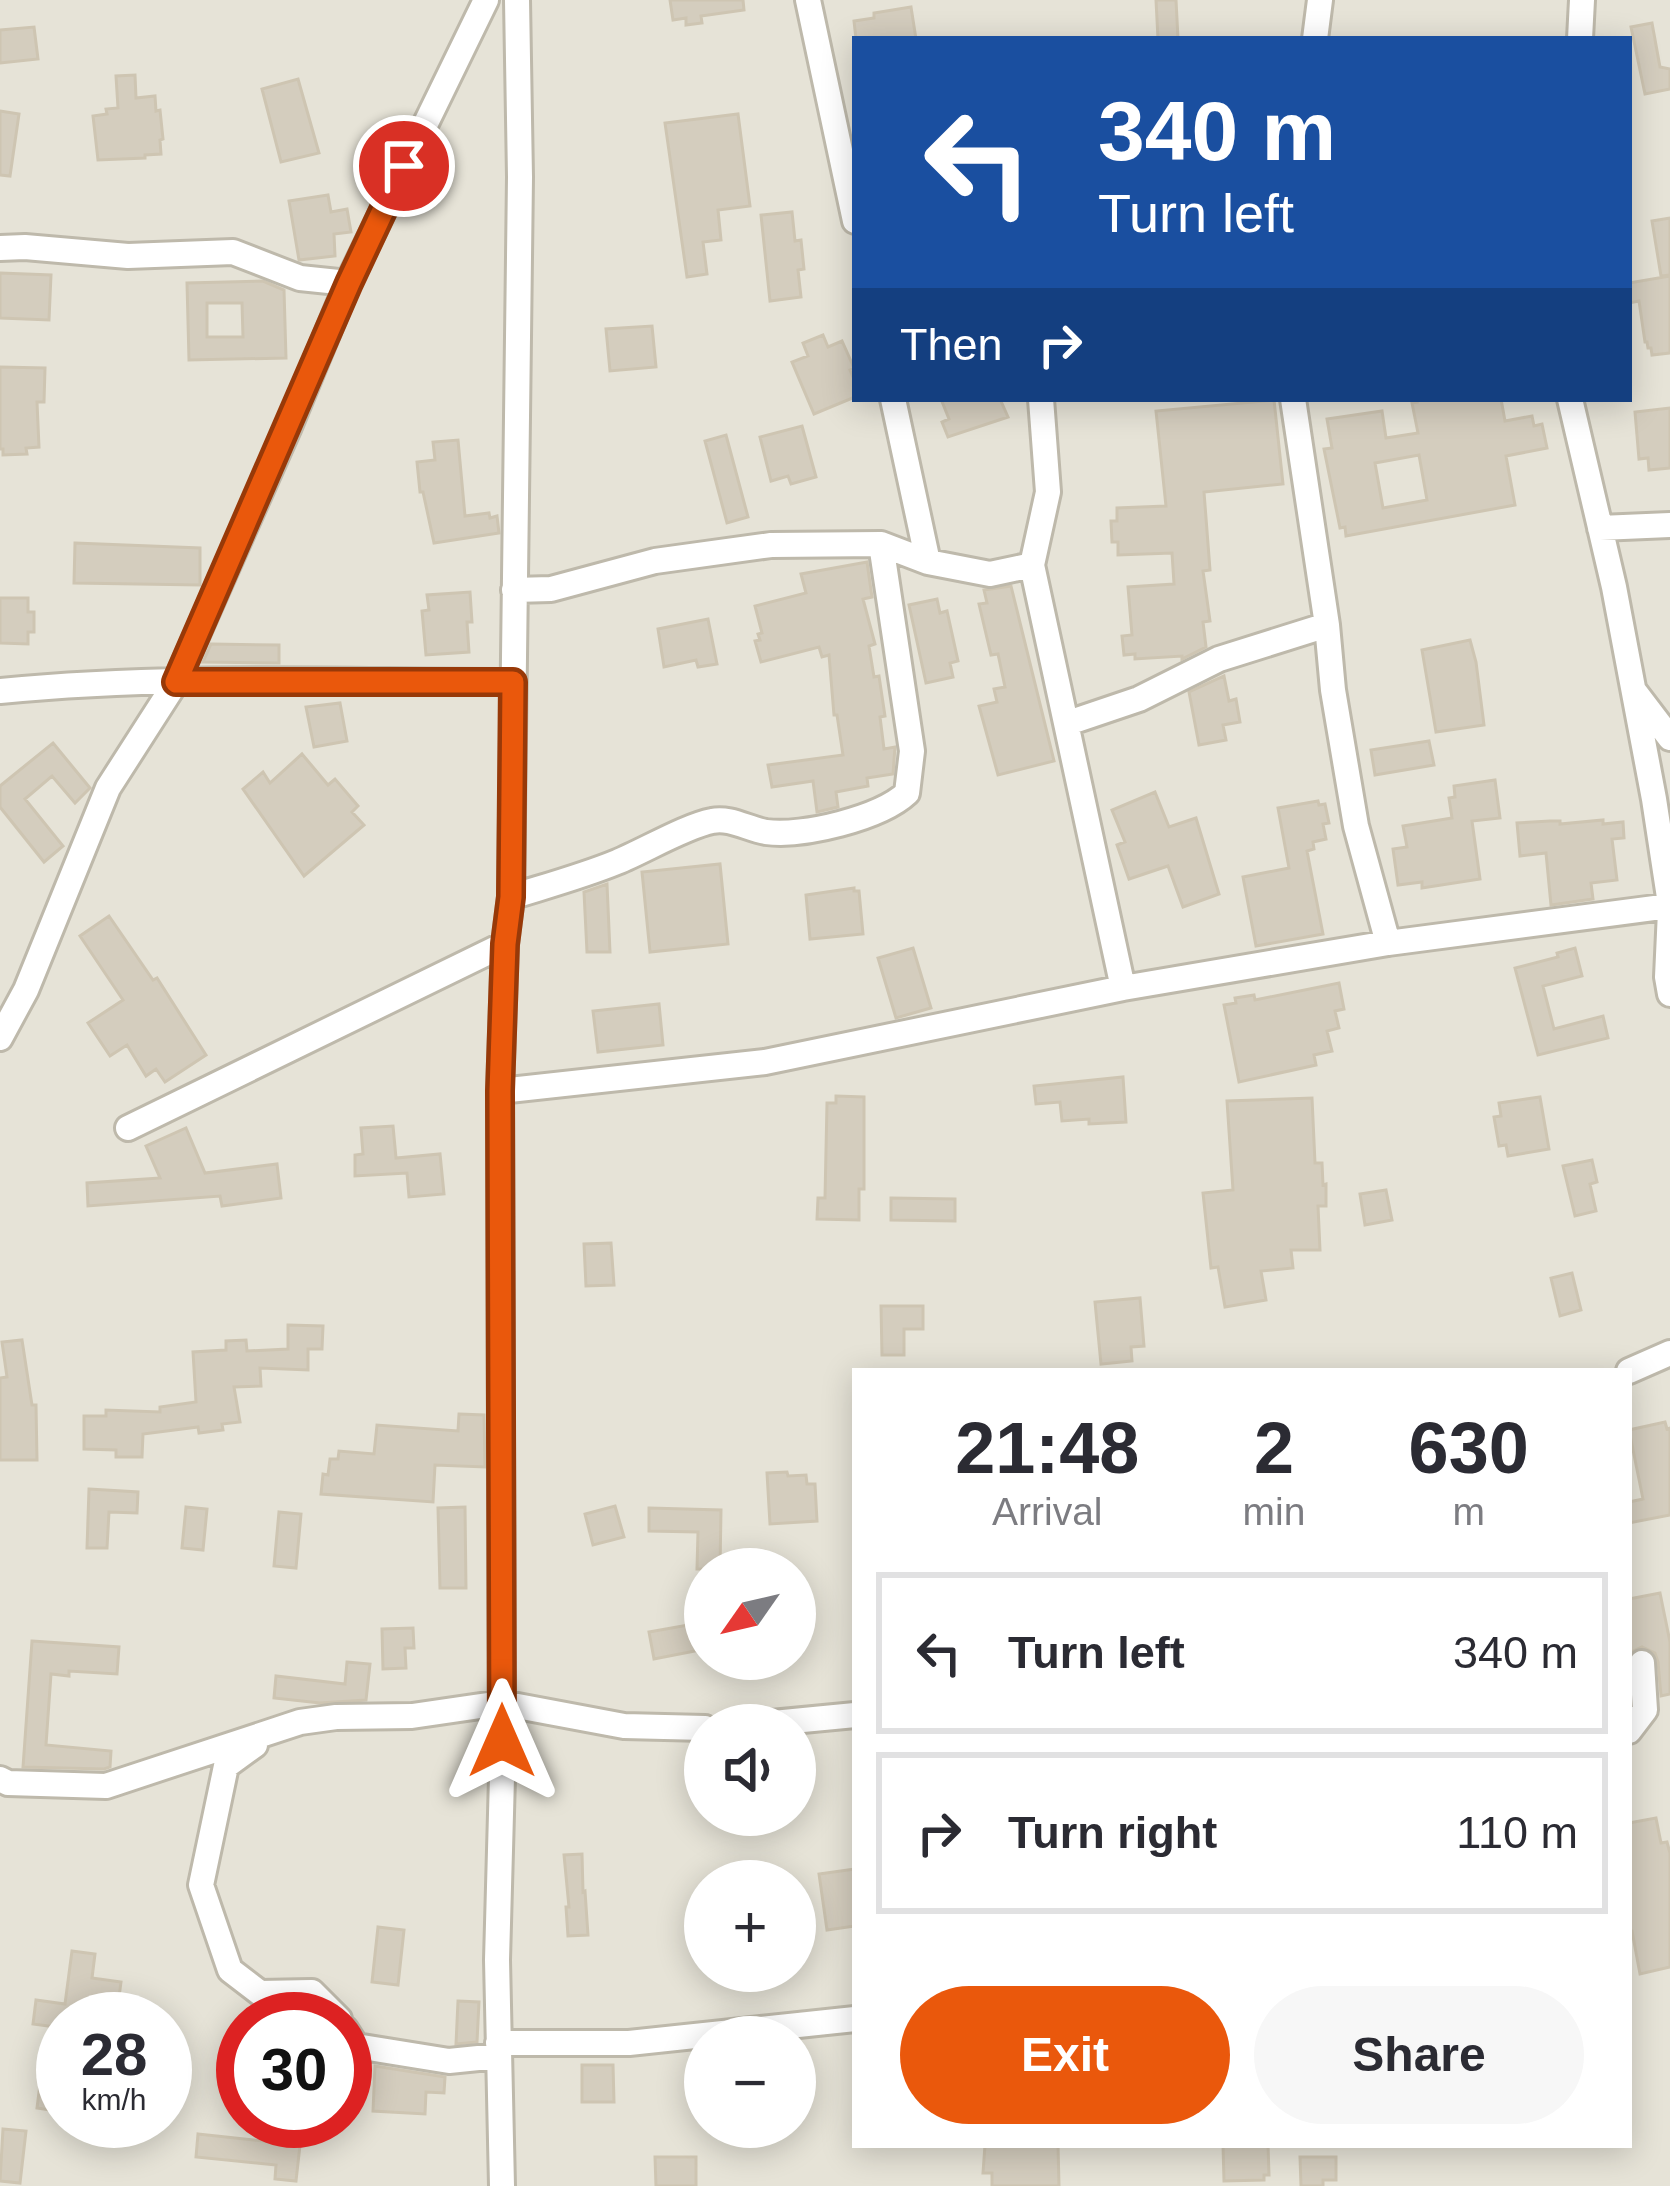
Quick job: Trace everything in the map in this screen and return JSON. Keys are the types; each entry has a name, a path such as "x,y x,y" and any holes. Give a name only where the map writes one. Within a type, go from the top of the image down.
{"street":[{"path":"0,1038 26,990 108,788 176,682 349,283 487,0"},
{"path":"502,2186 498,2049 500,1091 511,897 518,0"},
{"path":"808,0 852,207"},
{"path":"1315,36 1320,0"},
{"path":"1580,36 1582,0"},
{"path":"0,248 128,256 232,252 300,278 349,283"},
{"path":"894,402 928,562"},
{"path":"1041,402 1048,492 1032,565 1123,988"},
{"path":"1293,402 1333,690 1357,826 1388,943"},
{"path":"1571,402 1614,587 1654,799 1670,907 1670,994"},
{"path":"1600,528 1670,525"},
{"path":"514,590 551,589 655,561 771,545 881,544 928,562 990,574 1032,565"},
{"path":"511,897 614,864 713,820 792,833 826,828 878,810 907,793 912,751 881,544"},
{"path":"1068,723 1138,699 1219,659 1327,625"},
{"path":"0,692 176,682 513,682"},
{"path":"1632,688 1670,738"},
{"path":"500,1091 765,1062 1123,988 1388,943 1670,907"},
{"path":"128,1128 505,944"},
{"path":"1632,1370 1670,1353"},
{"path":"1632,1727 1645,1710 1642,1663"},
{"path":"0,1779 106,1786 300,1722 412,1716 501,1703 624,1726 684,1727"},
{"path":"816,1718 852,1714"},
{"path":"259,1992 230,1970 201,1885 226,1766 300,1722"},
{"path":"372,2049 448,2061 498,2049 629,2043 852,2019"}],"shaded area":[{"path":"0,0 1670,0 1670,2186 0,2186"}],"building":[{"path":"670,0 743,0 744,10 701,16 702,23 686,25 686,18 673,20"},
{"path":"1156,0 1176,0 1178,36 1158,36"},
{"path":"911,7 916,36 856,36 854,21 874,18 874,13"},
{"path":"1652,23 1660,67 1670,69 1670,89 1645,94 1631,27"},
{"path":"34,27 38,59 0,63 0,30"},
{"path":"135,75 136,98 155,96 156,111 160,110 161,154 98,160 93,116 118,108 116,76"},
{"path":"298,79 319,153 281,162 262,89"},
{"path":"0,111 19,114 10,176 0,175"},
{"path":"738,114 750,206 718,210 721,240 703,242 707,274 687,277 665,123"},
{"path":"328,195 331,212 347,209 351,232 334,234 335,256 299,260 289,201"},
{"path":"792,212 795,241 801,240 801,297 770,301 761,215"},
{"path":"1670,218 1670,275 1661,276 1652,221"},
{"path":"0,273 51,275 49,320 0,318"},
{"path":"1670,276 1670,353 1652,355 1648,348 1639,301 1632,302 1632,282"},
{"path":"263,281 284,290 286,358 189,360 187,283","holes":["207,303 242,303 243,337 207,337"]},
{"path":"652,326 656,367 610,371 606,329"},
{"path":"823,335 828,347 842,341 852,364 852,398 814,414 792,362 808,356 803,343"},
{"path":"0,367 45,368 44,402 37,402 39,447 26,448 27,454 3,455 0,449"},
{"path":"942,402 1001,402 1008,417 948,437 942,422 949,419"},
{"path":"1274,402 1283,484 1204,492 1210,570 1203,571 1210,621 1203,622 1206,647 1182,659 1124,655 1122,636 1132,635 1128,587 1174,584 1172,553 1118,555 1118,542 1112,542 1111,521 1117,521 1117,508 1166,506 1156,411"},
{"path":"1502,402 1505,421 1532,416 1534,426 1542,424 1547,448 1506,456 1515,505 1346,536 1345,527 1340,528 1324,449 1332,448 1327,419 1382,411 1386,438 1418,433 1412,403","holes":["1419,455 1427,500 1383,508 1375,463"]},
{"path":"1670,408 1670,468 1649,470 1648,458 1639,459 1635,412"},
{"path":"802,426 816,477 791,484 788,476 771,481 760,437"},
{"path":"726,435 748,517 727,523 705,441"},
{"path":"458,440 465,516 497,516 499,533 434,543 417,462 435,460 433,442"},
{"path":"75,543 200,548 200,585 74,583"},
{"path":"867,562 872,597 863,599 875,644 869,646 885,716 880,717 884,749 895,747 893,774 867,778 868,786 836,792 838,807 817,812 813,781 772,787 768,765 843,755 829,655 822,657 819,647 761,662 755,641 762,633 755,606 806,593 801,574"},
{"path":"1011,586 1054,761 998,775 979,706 997,702 994,689 1005,687 998,654 991,655 979,604 987,603 984,590"},
{"path":"470,592 469,652 426,655 422,611 429,610 427,595"},
{"path":"0,598 28,598 34,632 28,632 28,644 0,643"},
{"path":"937,599 940,613 947,611 958,661 950,663 953,677 926,683 909,605"},
{"path":"708,619 717,664 698,667 696,660 664,667 658,629"},
{"path":"1470,640 1484,725 1436,732 1422,650"},
{"path":"211,644 279,645 279,663 203,662"},
{"path":"1224,676 1229,701 1236,699 1240,722 1223,725 1226,740 1199,745 1189,692"},
{"path":"340,703 347,741 314,747 306,707"},
{"path":"1429,741 1434,765 1375,775 1371,750"},
{"path":"53,743 90,788 75,803 52,776 25,799 63,846 44,862 0,807 0,786"},
{"path":"302,754 328,785 335,779 358,806 352,812 364,825 304,876 243,789 263,772 270,783"},
{"path":"1495,780 1500,818 1472,821 1480,879 1422,888 1422,882 1398,885 1393,849 1407,847 1403,826 1452,818 1449,798 1455,797 1454,786"},
{"path":"1155,792 1169,827 1196,818 1219,894 1183,907 1168,866 1129,879 1117,845 1125,842 1112,810"},
{"path":"1325,804 1329,823 1323,824 1326,839 1313,842 1314,849 1307,851 1323,934 1256,946 1243,877 1289,868 1278,808"},
{"path":"1603,820 1603,824 1623,822 1624,838 1612,839 1617,880 1591,883 1593,899 1551,905 1546,853 1520,856 1517,823"},
{"path":"720,864 728,944 650,952 642,872"},
{"path":"607,884 610,952 587,952 584,892"},
{"path":"859,891 863,934 810,939 806,895"},
{"path":"109,916 153,980 157,978 206,1055 165,1082 156,1069 146,1076 127,1045 110,1056 88,1023 123,1000 80,936"},
{"path":"913,948 931,1008 896,1018 878,958"},
{"path":"1575,948 1582,976 1543,986 1554,1029 1603,1016 1608,1038 1538,1055 1515,968"},
{"path":"1339,983 1344,1009 1335,1011 1339,1028 1327,1031 1332,1051 1314,1055 1316,1065 1239,1082 1224,1005 1236,1003 1235,998 1254,995 1255,1000"},
{"path":"659,1004 663,1045 598,1052 593,1011"},
{"path":"1123,1077 1126,1122 1062,1121 1060,1102 1036,1104 1034,1086"},
{"path":"836,1096 864,1097 864,1189 859,1189 859,1220 817,1219 818,1198 825,1198 827,1103 836,1103"},
{"path":"1540,1097 1549,1149 1508,1156 1506,1145 1499,1146 1494,1117 1501,1116 1499,1103"},
{"path":"1312,1098 1315,1163 1322,1163 1326,1184 1326,1206 1318,1206 1320,1250 1291,1250 1293,1268 1261,1271 1266,1300 1225,1307 1218,1267 1211,1268 1203,1193 1233,1190 1227,1101"},
{"path":"393,1126 396,1158 440,1154 444,1194 409,1197 407,1173 355,1176 355,1155 363,1154 361,1128"},
{"path":"186,1128 205,1173 277,1164 281,1198 222,1206 220,1196 88,1206 87,1183 160,1178 146,1146"},
{"path":"1592,1160 1597,1182 1590,1184 1596,1211 1575,1216 1563,1166"},
{"path":"1386,1190 1392,1220 1365,1225 1360,1194"},
{"path":"891,1198 955,1199 955,1221 891,1220"},
{"path":"611,1243 614,1285 586,1286 584,1244"},
{"path":"1572,1273 1581,1310 1560,1316 1551,1278"},
{"path":"1140,1298 1144,1346 1131,1347 1132,1361 1101,1364 1095,1302"},
{"path":"881,1306 923,1306 923,1329 904,1329 904,1355 882,1355"},
{"path":"288,1325 323,1326 322,1349 308,1349 308,1370 260,1368 261,1386 234,1387 240,1422 199,1433 198,1427 143,1434 142,1457 84,1449 84,1416 106,1416 106,1410 160,1412 160,1407 196,1402 193,1352 226,1350 226,1341 246,1340 247,1351 288,1349"},
{"path":"22,1340 32,1405 36,1405 37,1460 0,1460 0,1378 7,1377 2,1342"},
{"path":"459,1414 484,1415 485,1467 435,1465 433,1502 321,1494 323,1474 328,1475 330,1459 338,1459 339,1451 374,1454 377,1425 458,1431"},
{"path":"1665,1422 1670,1428 1670,1515 1632,1522 1632,1501 1643,1499 1632,1429"},
{"path":"787,1472 788,1476 806,1475 807,1484 815,1484 817,1521 770,1524 767,1473"},
{"path":"89,1489 138,1492 137,1513 109,1512 107,1548 87,1548"},
{"path":"615,1506 624,1537 593,1545 585,1514"},
{"path":"186,1507 207,1509 203,1550 182,1548"},
{"path":"465,1507 466,1588 440,1588 438,1508"},
{"path":"649,1508 721,1510 720,1548 698,1548 698,1532 649,1531"},
{"path":"279,1512 301,1514 296,1568 274,1566"},
{"path":"1660,1593 1670,1642 1670,1694 1661,1696 1655,1653 1642,1647 1632,1652 1632,1598"},
{"path":"684,1626 684,1653 654,1659 649,1632"},
{"path":"413,1628 414,1648 405,1648 406,1668 383,1669 382,1629"},
{"path":"32,1641 119,1647 117,1674 51,1674 46,1745 111,1751 110,1767 23,1767"},
{"path":"347,1662 370,1664 366,1700 320,1703 274,1698 276,1676 345,1684"},
{"path":"1656,1818 1661,1843 1667,1842 1670,1853 1670,1967 1640,1974 1632,1931 1632,1822"},
{"path":"582,1854 588,1935 568,1936 564,1855"},
{"path":"852,1869 852,1926 827,1930 819,1874"},
{"path":"378,1927 404,1930 398,1985 372,1982"},
{"path":"72,1951 95,1954 92,1978 121,1982 120,1992 67,1992"},
{"path":"458,2001 479,2002 477,2042 456,2044"},
{"path":"582,2065 613,2065 614,2102 582,2102"},
{"path":"375,2066 445,2077 444,2093 426,2092 425,2114 373,2111"},
{"path":"3,2129 26,2131 20,2183 0,2181"},
{"path":"198,2134 216,2136 216,2148 300,2148 296,2181 275,2179 276,2165 196,2157"},
{"path":"985,2148 1058,2148 1059,2186 992,2186 992,2173 983,2173"},
{"path":"1223,2148 1268,2148 1269,2175 1264,2180 1224,2181"},
{"path":"655,2157 696,2157 696,2186 656,2186"},
{"path":"1300,2157 1336,2157 1336,2180 1323,2180 1323,2186 1301,2186"}],"route":[{"path":"404,166 176,682 513,682 511,897 500,1091 502,1741"}]}
